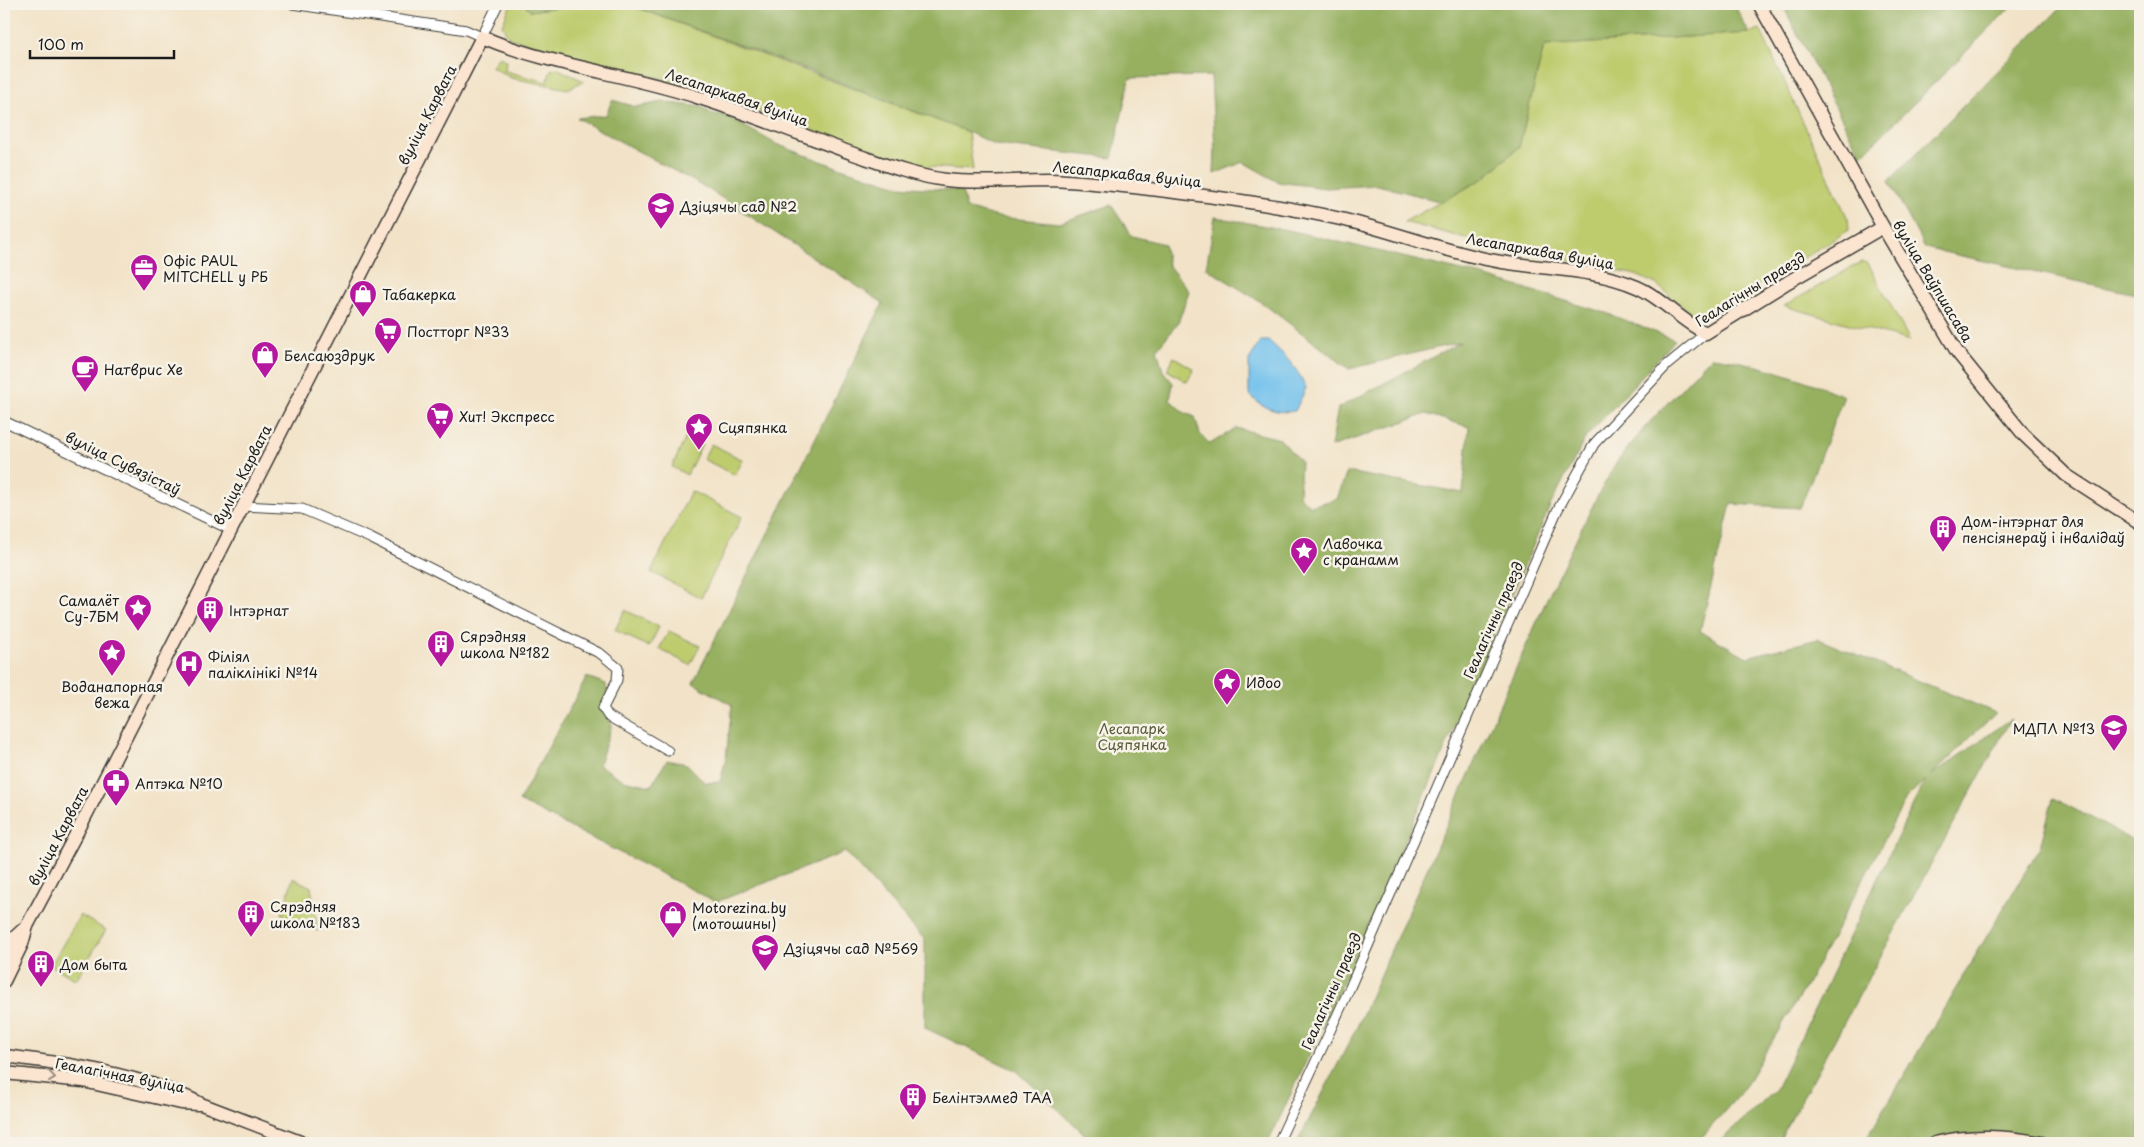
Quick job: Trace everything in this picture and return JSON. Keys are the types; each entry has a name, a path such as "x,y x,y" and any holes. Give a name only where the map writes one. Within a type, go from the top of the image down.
{"street":[{"path":"292,4 466,30 482,37"},
{"name":"вуліца Карвата","path":"4,981 22,944 26,926 83,821 308,378 329,341 498,4"},
{"name":"вуліца Ваўпшасава","path":"1759,4 1883,227 1957,352 2024,434 2066,475 2140,524"},
{"name":"Лесапаркавая вуліца","path":"482,37 500,44 599,72 654,84 697,97 888,166 944,180 1049,180 1108,184 1243,201 1344,220 1480,258 1596,274 1650,293 1695,328 1706,333"},
{"name":"Геалагічны праезд","path":"1278,1143 1348,992 1557,511 1594,444 1667,365 1706,333 1788,282 1883,227"},
{"name":"вуліца Сувязістаў","path":"4,421 231,530"},
{"path":"243,506 302,508 370,538 601,654 618,668 617,680 603,708 608,716 668,751"},
{"name":"вуліца Карвата","path":"4,955 13,939 26,926"},
{"name":"Геалагічная вуліца","path":"4,1056 48,1061 123,1076 187,1096 201,1104 303,1143"},
{"name":"Геалагічная вуліца","path":"4,1073 83,1081 181,1103 201,1104"},
{"path":"1935,1143 1952,1139 1997,1136 2042,1143"}],"green space":[{"path":"511,4 524,4 530,11 572,5 638,8 968,132 973,170 916,166 663,79 602,65 509,38 502,25"},
{"path":"524,4 1734,4 1749,33 1544,46 1519,147 1484,178 1442,202 1378,185 1326,188 1278,182 1243,162 1214,174 1215,149 1211,76 1130,78 1112,158 995,145 968,132 813,72 638,8 572,5 530,11"},
{"path":"1782,4 2014,4 1861,156"},
{"path":"2064,4 2140,4 2140,295 1925,248 1889,181"},
{"path":"1760,29 1848,219 1849,230 1700,321 1656,284 1636,275 1469,239 1404,222 1484,178 1519,147 1544,46 1749,33"},
{"path":"499,56 506,61 505,71 547,82 551,70 556,68 584,81 568,89 511,78 492,67"},
{"name":"Лесапарк Сцяпянка","path":"612,100 636,107 662,102 702,107 710,113 726,116 776,144 834,166 899,186 962,191 966,208 998,217 1059,223 1111,205 1132,236 1164,244 1168,265 1189,291 1178,323 1157,349 1163,371 1173,383 1170,400 1183,412 1195,417 1200,434 1210,444 1236,428 1280,439 1301,462 1299,495 1310,506 1337,499 1347,472 1463,493 1469,427 1426,414 1331,447 1338,408 1461,342 1349,369 1261,302 1206,268 1215,217 1293,231 1483,276 1606,313 1675,340 1586,437 1551,504 1357,952 1268,1143 1094,1143 1017,1071 925,1028 925,940 845,852 716,902 519,801 587,677 606,684 611,727 599,765 623,780 651,786 667,760 687,764 705,783 720,782 726,758 732,705 693,683 883,303 708,189 577,118 606,115"},
{"path":"1861,262 1868,263 1910,341 1784,306"},
{"path":"1174,357 1194,369 1187,382 1167,370"},
{"path":"1711,357 1727,359 1778,372 1844,396 1800,508 1731,504 1700,631 1747,657 1818,639 1996,713 1930,776 2011,719 1778,1143 1718,1143 1776,1089 1925,780 1907,797 1811,977 1742,1091 1697,1143 1297,1143 1356,1029 1550,592 1597,497 1618,460 1646,426"},
{"path":"686,437 702,444 687,475 672,467"},
{"path":"711,444 743,460 735,475 703,459"},
{"path":"691,491 742,517 701,598 651,572"},
{"path":"625,610 659,627 649,647 615,630"},
{"path":"669,631 700,646 690,665 659,649"},
{"path":"2053,798 2140,844 2140,1143 1864,1143 2040,847"},
{"path":"293,878 311,887 318,931 282,914"},
{"path":"80,915 106,930 76,980 51,965"}],"water":[{"path":"1261,341 1269,341 1280,351 1295,368 1303,381 1306,388 1295,411 1281,412 1269,409 1249,394 1249,360"}],"place":[{"name":"Дзіцячы сад №2","path":"661,230"},
{"name":"Офіс PAUL MITCHELL у РБ","path":"144,292"},
{"name":"Табакерка","path":"363,318"},
{"name":"Постторг №33","path":"388,355"},
{"name":"Белсаюздрук","path":"265,379"},
{"name":"Натврис Хе","path":"85,393"},
{"name":"Хит! Экспресс","path":"440,440"},
{"name":"Сцяпянка","path":"699,451"},
{"name":"Дом-інтэрнат для пенсіянераў і інвалідаў","path":"1943,553"},
{"name":"Лавочка с кранамм","path":"1304,575"},
{"name":"Самалёт Су-7БМ","path":"138,632"},
{"name":"Інтэрнат","path":"210,634"},
{"name":"Сярэдняя школа №182","path":"441,668"},
{"name":"Воданапорная вежа","path":"112,677"},
{"name":"Філіял паліклінікі №14","path":"189,688"},
{"name":"Идоо","path":"1227,706"},
{"name":"МДПЛ №13","path":"2114,752"},
{"name":"Аптэка №10","path":"116,807"},
{"name":"Сярэдняя школа №183","path":"251,938"},
{"name":"Motorezina.by (мотошины)","path":"673,939"},
{"name":"Дзіцячы сад №569","path":"765,972"},
{"name":"Дом быта","path":"41,988"},
{"name":"Белінтэлмед ТАА","path":"913,1121"}]}
